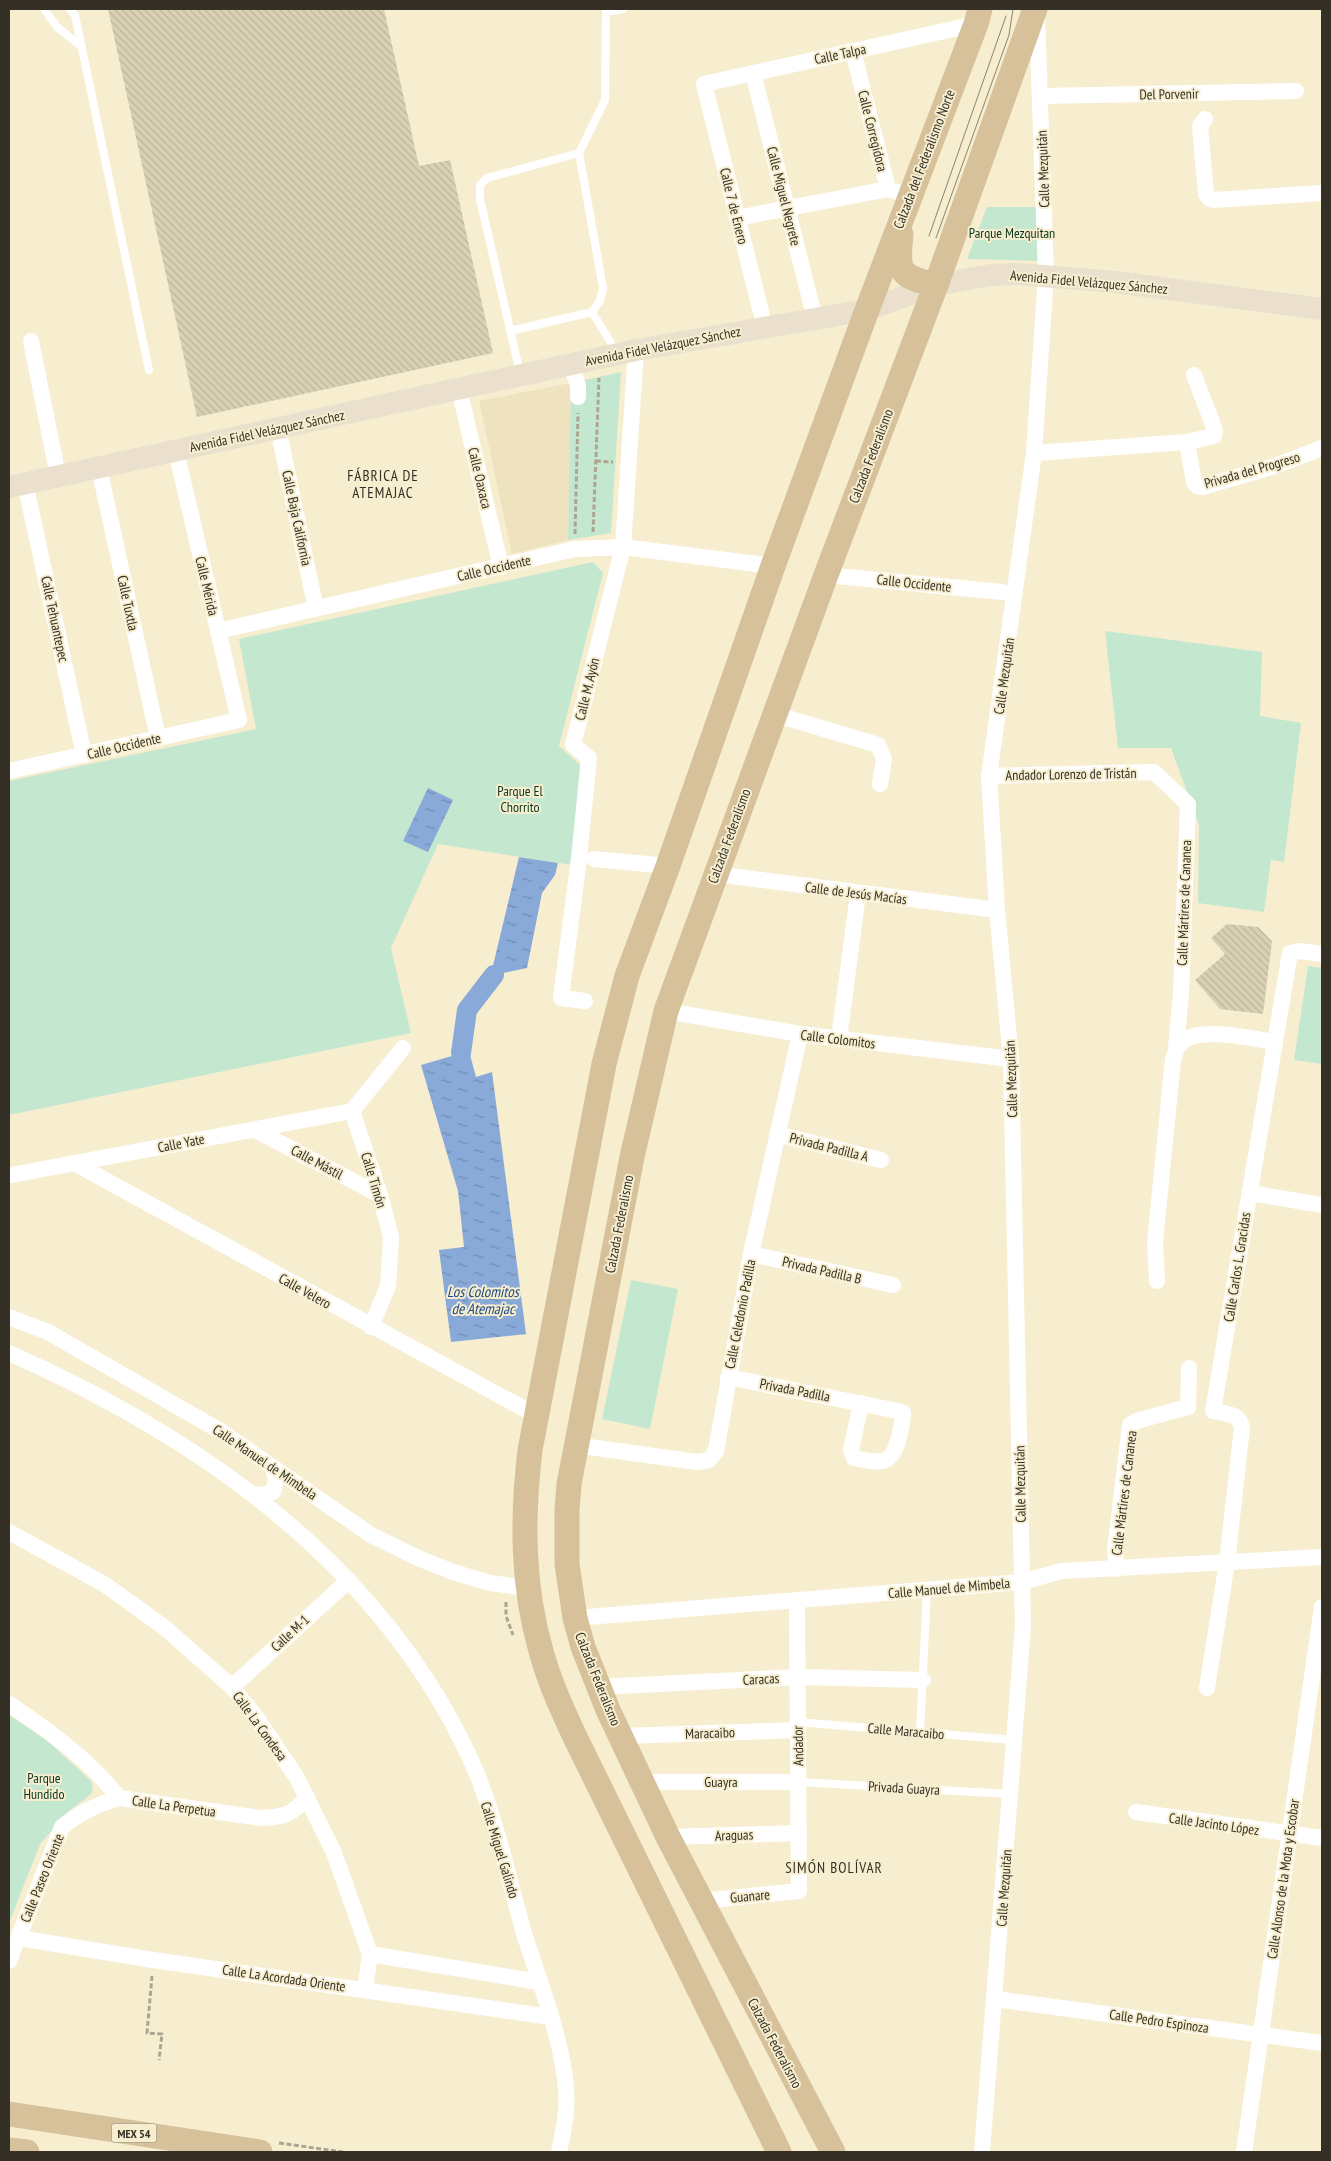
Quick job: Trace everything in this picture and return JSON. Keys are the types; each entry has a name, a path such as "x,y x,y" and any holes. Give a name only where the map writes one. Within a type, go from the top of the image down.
{"main road":[{"path":"900,199 898,258 900,265 908,277 936,285 1036,9"},
{"name":"Calzada del Federalismo Norte","path":"867,310 900,199 978,16"},
{"name":"Avenida Fidel Velázquez Sánchez","path":"17,485 627,352 867,310 936,285 991,274 1046,275 1115,282 1322,309"},
{"name":"Calzada Federalismo","path":"832,2152 668,1837 599,1686 583,1647 576,1618 568,1572 566,1536 569,1484 575,1445 632,1157 666,1011 774,714 936,285"},
{"path":"778,2152 571,1728 541,1652 528,1588 524,1519 530,1450 604,1064 627,976 668,866 773,566 867,310"},
{"name":"MEX 54","path":"9,2114 260,2152"},
{"path":"9,2150 28,2152"}],"street":[{"name":"Calle Mezquitán","path":"982,2152 1023,1626 1011,1060 997,910 989,776 1034,453 1046,275 1041,96 1036,9"},
{"name":"Calle Talpa","path":"704,84 853,51 978,16"},
{"name":"Calle Corregidora","path":"853,51 900,199"},
{"name":"Calle Miguel Negrete","path":"753,73 815,319"},
{"name":"Calle 7 de Enero","path":"704,84 765,328"},
{"name":"Del Porvenir","path":"1041,96 1296,91"},
{"path":"1205,119 1200,126 1206,194 1210,199 1322,193"},
{"path":"737,218 787,209 900,199"},
{"path":"30,341 58,476"},
{"name":"Calle M. Ayón","path":"585,1002 562,998 589,758 573,745 623,547 627,352"},
{"path":"571,364 578,386 578,397"},
{"path":"1034,453 1187,442 1214,436 1215,430 1194,375"},
{"name":"Calle Oaxaca","path":"459,389 501,566"},
{"name":"Calle Baja California","path":"278,428 316,609"},
{"name":"Privada del Progreso","path":"1187,442 1194,482 1197,486 1202,487 1275,466 1322,448"},
{"name":"Calle Mérida","path":"176,451 239,720"},
{"name":"Calle Tuxtla","path":"99,468 158,738"},
{"name":"Calle Tehuantepec","path":"17,485 84,755"},
{"name":"Calle Occidente","path":"218,631 575,549 623,547 773,566"},
{"name":"Calle Occidente","path":"826,575 1002,592"},
{"path":"774,714 878,745 884,759 880,784"},
{"name":"Calle Occidente","path":"9,771 239,720"},
{"name":"Andador Lorenzo de Tristán","path":"989,776 1154,772"},
{"name":"Calle Mártires de Cananea","path":"1154,772 1188,804 1181,994 1155,1242 1157,1281"},
{"path":"594,859 668,866"},
{"name":"Calle de Jesús Macías","path":"715,874 858,894 997,910"},
{"path":"839,1038 858,894"},
{"name":"Calle Carlos L. Gracidas","path":"1227,1562 1242,1428 1241,1421 1236,1416 1213,1411 1290,953 1300,951 1322,954"},
{"name":"Calle Colomitos","path":"666,1011 800,1034 1011,1060"},
{"path":"1176,1048 1182,1041 1193,1035 1207,1033 1275,1042"},
{"name":"Calle Celedonio Padilla","path":"575,1445 698,1462 709,1460 716,1451 752,1254 800,1034"},
{"path":"352,1111 403,1048"},
{"name":"Calle Yate","path":"11,1175 352,1111"},
{"name":"Calle Timón","path":"352,1111 380,1196 391,1237 388,1286 371,1327"},
{"name":"Calle Mástil","path":"255,1130 380,1196"},
{"name":"Privada Padilla A","path":"777,1134 882,1160"},
{"name":"Calle Velero","path":"74,1164 537,1416"},
{"path":"1250,1193 1322,1205"},
{"name":"Privada Padilla B","path":"752,1254 893,1286"},
{"name":"Calle Manuel de Mimbela","path":"9,1317 48,1332 222,1432 370,1535 418,1558 490,1583 528,1588"},
{"path":"9,1353 75,1385 200,1456 278,1515 349,1580"},
{"name":"Calle Mártires de Cananea","path":"1116,1569 1115,1550 1130,1425 1136,1421 1188,1407 1189,1368"},
{"name":"Privada Padilla","path":"728,1377 861,1403"},
{"path":"252,1494 262,1495 273,1492 276,1479 273,1468"},
{"path":"278,1515 281,1495 294,1490 306,1491"},
{"name":"Calle La Condesa","path":"9,1532 104,1584 164,1627 232,1687 256,1717 307,1796 334,1853 370,1954 366,1990"},
{"name":"Calle Manuel de Mimbela","path":"576,1618 1022,1582 1061,1572 1322,1557"},
{"path":"1207,1688 1227,1562"},
{"name":"Calle M-1","path":"232,1687 349,1580"},
{"name":"Calle Miguel Galindo","path":"349,1580 397,1636 444,1708 470,1758 489,1811 551,2017 566,2090 566,2113 560,2152"},
{"name":"Andador","path":"797,1600 799,1891"},
{"name":"Calle Alonso de la Mota y Escobar","path":"1244,2152 1322,1606"},
{"name":"Caracas","path":"599,1686 799,1677 923,1680"},
{"name":"Calle La Perpetua","path":"9,1704 39,1724 102,1776 119,1798 261,1818 278,1818 295,1811 307,1796"},
{"name":"Maracaibo","path":"621,1736 798,1726"},
{"name":"Guayra","path":"643,1782 799,1782"},
{"name":"Calle Paseo Oriente","path":"9,1961 62,1827 77,1815 94,1806 119,1798"},
{"name":"Calle Jacinto López","path":"1136,1812 1322,1838"},
{"name":"Araguas","path":"668,1837 799,1833"},
{"name":"Guanare","path":"700,1901 799,1891"},
{"name":"Calle La Acordada Oriente","path":"19,1938 153,1960 551,2017"},
{"path":"370,1954 539,1982"},
{"name":"Calle Pedro Espinoza","path":"995,1999 1322,2043"}],"lane":[{"path":"44,9 57,27 81,46"},
{"path":"70,9 75,15 149,370"},
{"path":"510,331 592,312 600,301 603,288 579,153 605,100 606,10 623,9"},
{"path":"520,375 480,199 480,185 487,178 579,153"},
{"path":"592,312 627,352"},
{"path":"920,1732 927,1590"},
{"name":"Calle Maracaibo","path":"798,1726 920,1732 1014,1740"},
{"name":"Privada Guayra","path":"799,1782 1010,1794"}],"path":[{"path":"593,547 598,386"},
{"path":"575,549 578,397"},
{"path":"153,1960 147,2033 162,2034 159,2060"}],"shaded area":[{"path":"571,383 568,540 512,554 479,401"}],"green space":[{"name":"Parque Mezquitan","path":"987,207 1040,207 1042,261 967,259"},
{"path":"621,372 611,533 568,540 571,383"},
{"name":"Parque El Chorrito","path":"593,562 603,573 559,746 581,766 572,865 438,844 391,948 411,1033 9,1115 9,781 256,729 239,639"},
{"path":"1105,631 1262,652 1260,716 1301,723 1284,862 1271,860 1264,912 1198,903 1199,825 1171,748 1118,748"},
{"path":"1308,966 1322,968 1322,1064 1294,1060"},
{"path":"631,1280 678,1289 650,1429 602,1419"},
{"name":"Parque Hundido","path":"9,1715 49,1742 91,1781 93,1787 91,1794 69,1811 40,1844 9,1923"}],"water":[{"path":"428,788 453,800 428,852 403,841"},
{"path":"519,857 558,863 555,875 542,893 527,968 494,975 491,974"},
{"name":"Los Colomitos de Atemajac","path":"469,1051 476,1077 492,1072 526,1334 451,1342 439,1250 464,1247 458,1191 421,1065"}],"building":[{"path":"108,9 384,9 419,166 450,160 493,353 197,417"},
{"path":"1227,924 1258,927 1272,941 1263,1014 1220,1009 1195,980 1225,954 1211,938"}],"waterway":[{"path":"461,1053 467,1010 494,975"}],"tram line":[{"path":"936,238 1009,35 1013,9"},
{"path":"929,236 1006,16"}],"district":[{"name":"FÁBRICA DE ATEMAJAC","path":"383,484"},
{"name":"SIMÓN BOLÍVAR","path":"834,1867"}]}
